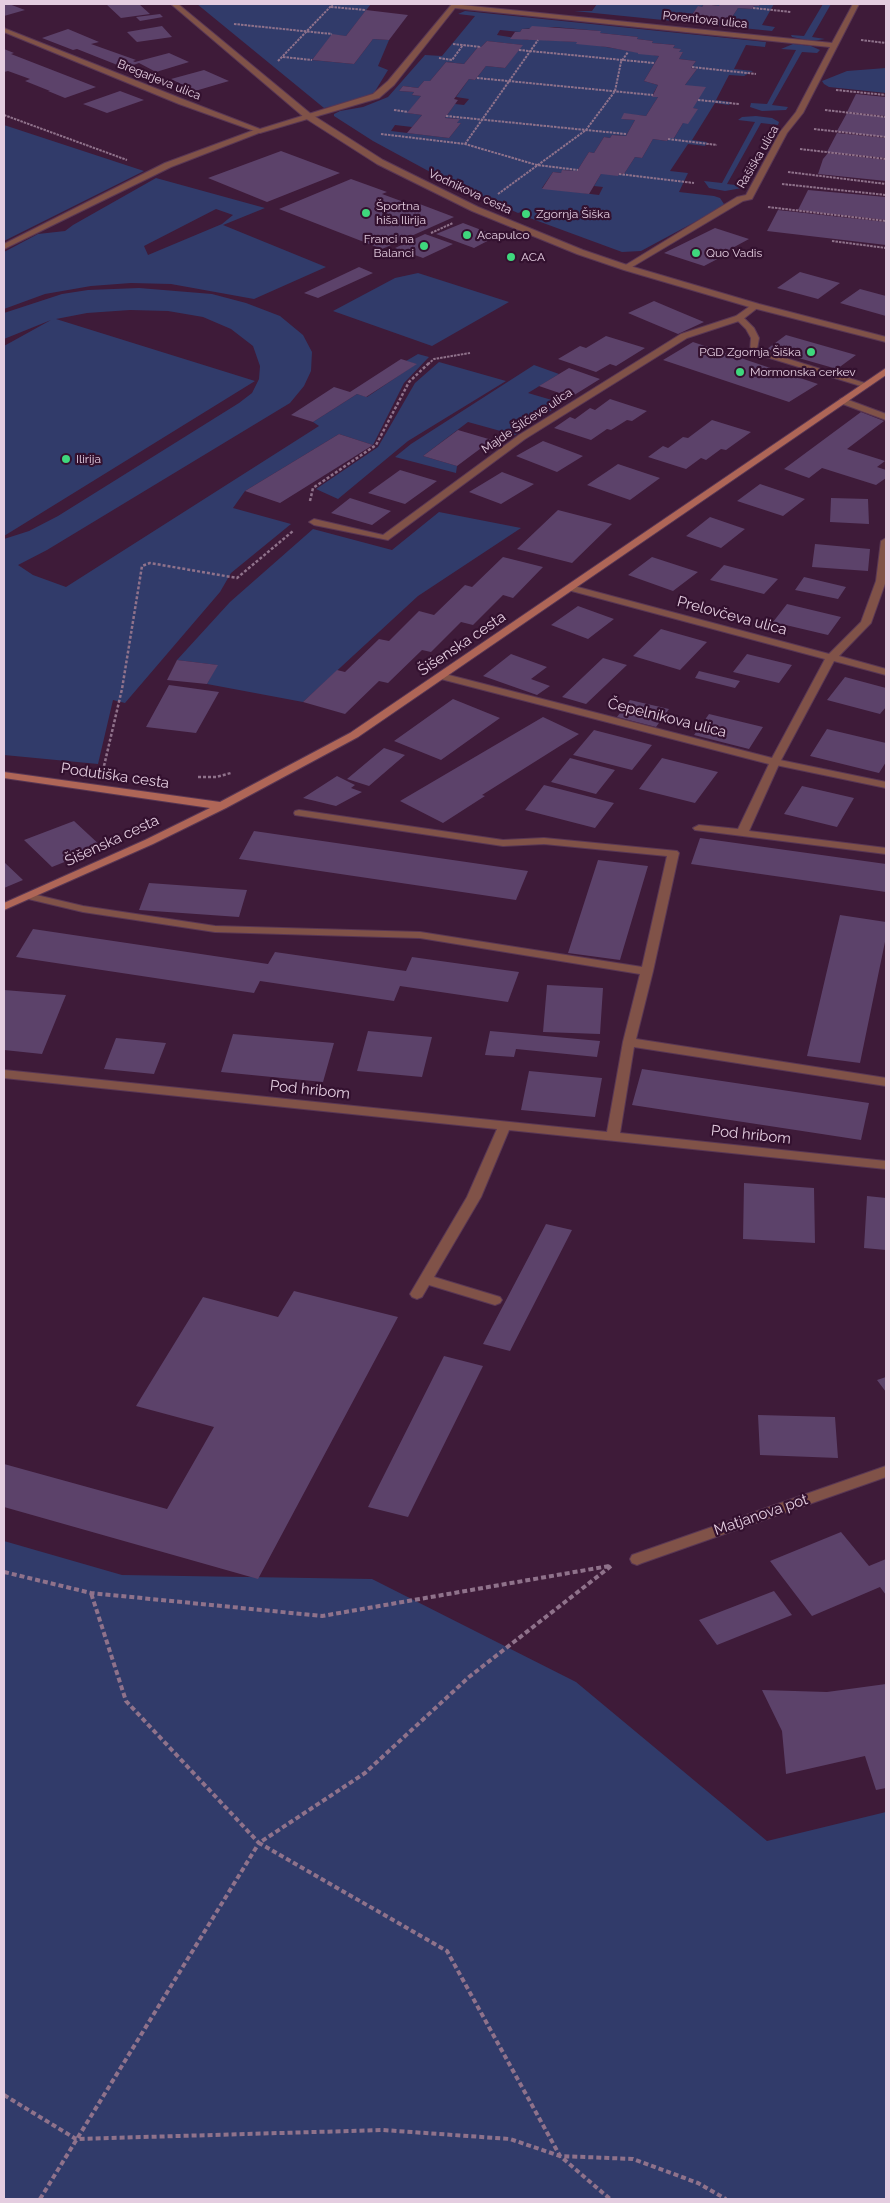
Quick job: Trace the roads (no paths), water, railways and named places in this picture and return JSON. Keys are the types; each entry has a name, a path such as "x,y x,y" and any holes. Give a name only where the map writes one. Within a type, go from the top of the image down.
{"main road":[{"name":"Šišenska cesta","path":"4,907 149,842 222,806 354,735 886,371"},
{"name":"Podutiška cesta","path":"4,775 222,806"}],"street":[{"name":"Vodnikova cesta","path":"174,4 308,116 380,162 475,209 564,246 627,268 756,306 886,340"},
{"name":"Rašiška ulica","path":"627,268 736,204 740,199 749,197 759,182 777,146 802,108 811,87 856,4"},
{"path":"4,247 156,171 260,131 376,96 390,83 454,5"},
{"name":"Porentova ulica","path":"454,5 834,45"},
{"name":"Bregarjeva ulica","path":"4,30 182,102 260,131"},
{"name":"Majde Šilčeve ulica","path":"314,522 385,538 522,437 684,336 739,318 756,306"},
{"path":"739,318 750,328 755,338 753,350 867,385"},
{"path":"843,401 886,417"},
{"path":"742,833 775,762 831,658 866,623 881,581 886,541"},
{"name":"Prelovčeva ulica","path":"571,588 886,672"},
{"name":"Čepelnikova ulica","path":"441,676 775,762 886,785"},
{"path":"299,813 503,844 544,841 673,853 629,1042 613,1137"},
{"path":"699,828 886,851"},
{"path":"28,896 83,909 215,929 420,936 647,971"},
{"path":"629,1042 886,1082"},
{"name":"Pod hribom","path":"4,1074 886,1165"},
{"path":"417,1294 474,1197 505,1126"},
{"path":"425,1279 495,1300"},
{"name":"Matjanova pot","path":"636,1559 886,1471"}],"place":[{"name":"Športna hiša Ilirija","path":"366,213"},
{"name":"Zgornja Šiška","path":"526,214"},
{"name":"Acapulco","path":"467,235"},
{"name":"Franci na Balanci","path":"424,246"},
{"name":"Quo Vadis","path":"696,253"},
{"name":"ACA","path":"511,257"},
{"name":"PGD Zgornja Šiška","path":"811,352"},
{"name":"Mormonska cerkev","path":"740,372"},
{"name":"Ilirija","path":"66,459"}]}
